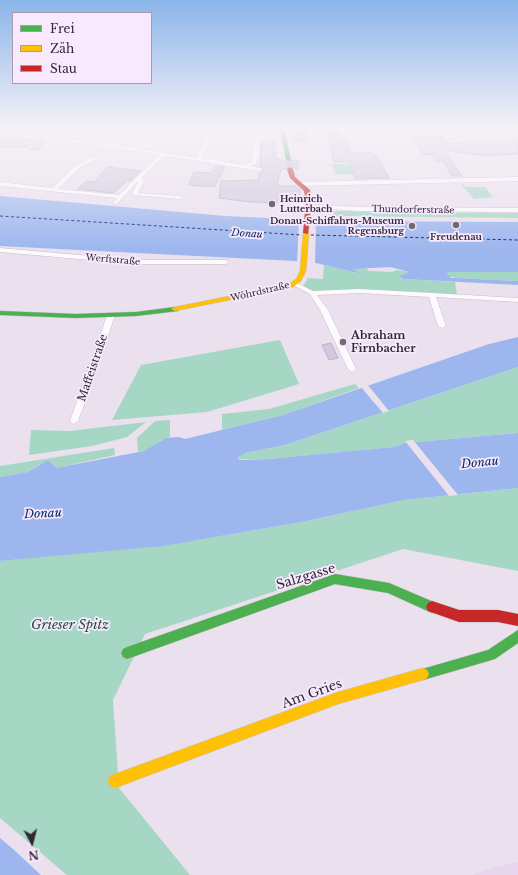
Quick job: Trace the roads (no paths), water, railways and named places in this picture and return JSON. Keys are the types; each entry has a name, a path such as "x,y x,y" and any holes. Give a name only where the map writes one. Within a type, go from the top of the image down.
{"street":[{"path":"54,190 76,168"},
{"path":"116,203 122,195 150,168"},
{"path":"255,168 260,169"},
{"path":"290,168 308,193 304,207 307,217 304,265 301,276 295,284"},
{"path":"140,178 141,182 135,194 178,198"},
{"path":"301,184 518,179"},
{"path":"0,184 122,195"},
{"name":"Thundorferstraße","path":"304,207 360,209 518,210"},
{"name":"Werftstraße","path":"0,250 135,262 226,262"},
{"name":"Wöhrdstraße","path":"0,312 111,315 167,311 286,288 295,284 312,294"},
{"path":"312,294 360,290 518,300"},
{"path":"312,294 324,310 352,369"},
{"path":"432,295 442,326"},
{"name":"Maffeistraße","path":"74,421 111,315"},
{"name":"Salzgasse","path":"127,653 335,579 343,578 389,588 420,603 459,616 498,616 518,620"},
{"name":"Am Gries","path":"115,781 338,698 491,655 518,636"}],"water":[{"name":"Donau","path":"0,196 225,216 336,221 518,222 518,272 448,272 447,274 451,278 518,281 518,285 403,279 399,276 409,272 390,267 353,269 361,274 316,263 295,261 0,246"},
{"name":"Donau","path":"518,337 518,367 285,445 245,453 238,457 239,460 268,459 394,447 406,443 518,433 518,488 404,500 302,522 163,546 0,561 0,477 28,472 46,461 49,461 57,468 144,451 166,438 179,437 185,439 283,415 489,344"},
{"path":"0,838 13,849 41,875 0,875"}],"place":[{"name":"Heinrich Lutterbach","path":"272,204"},
{"name":"Freudenau","path":"456,225"},
{"name":"Donau-Schiffahrts-Museum Regensburg","path":"412,226"},
{"name":"Abraham Firnbacher","path":"343,342"}],"park label":[{"name":"Grieser Spitz","path":"70,625"}]}
